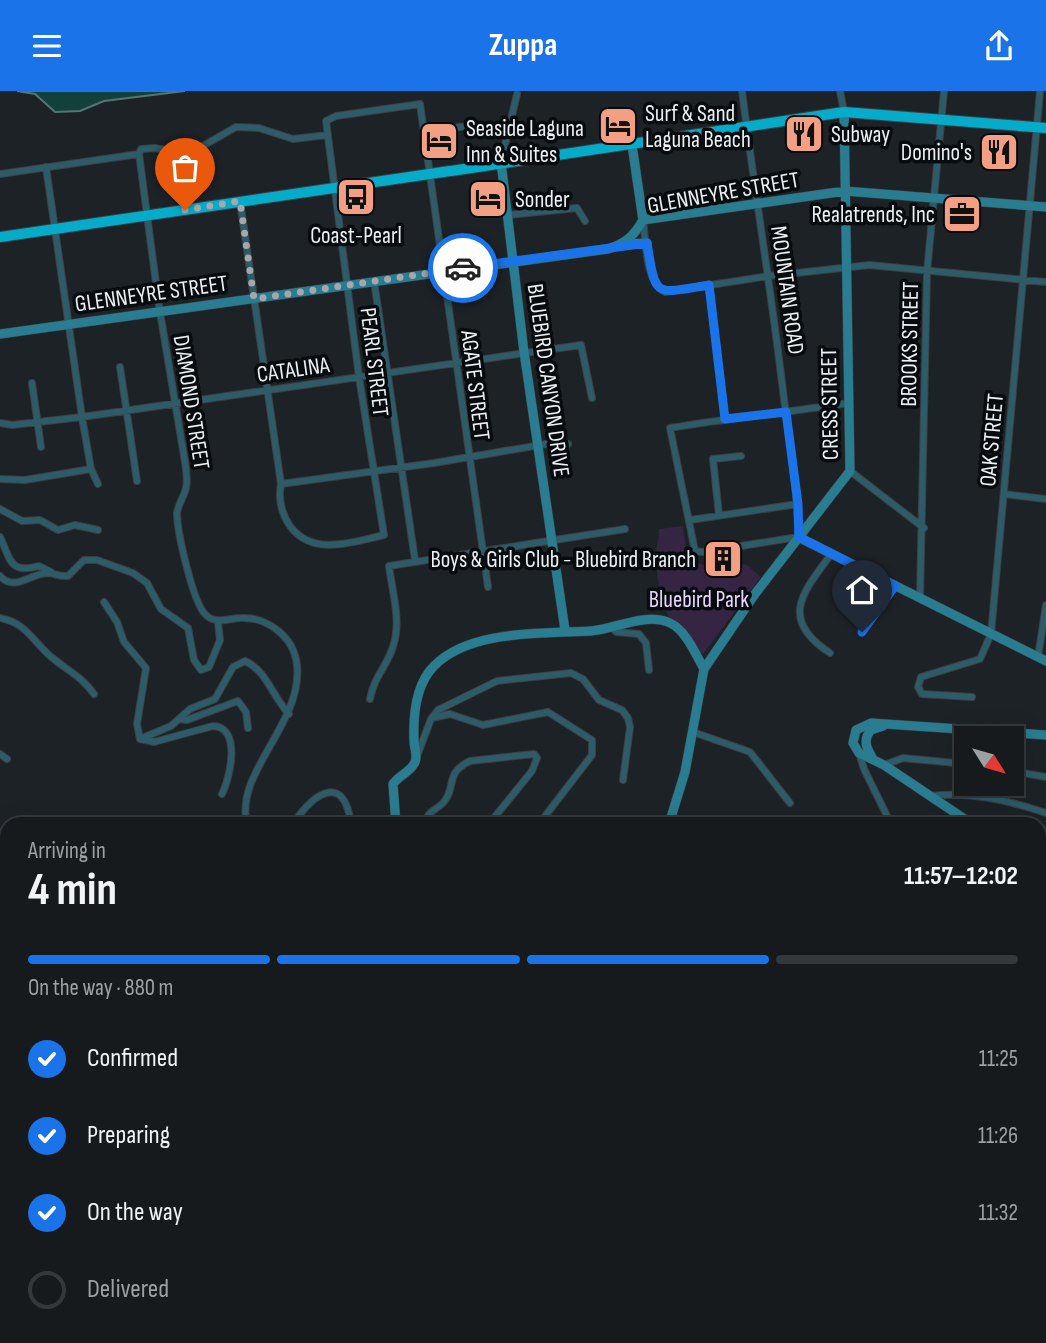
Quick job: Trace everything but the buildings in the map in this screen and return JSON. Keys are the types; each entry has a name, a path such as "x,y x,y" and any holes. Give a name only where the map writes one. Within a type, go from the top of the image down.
{"highway":[{"path":"0,237 53,227 147,216 844,112 1042,127"}],"street":[{"name":"MOUNTAIN ROAD","path":"741,91 769,276 798,504 799,537"},
{"name":"CRESS STREET","path":"704,669 724,636 850,471 844,112 840,91"},
{"name":"BROOKS STREET","path":"920,597 924,528 927,272 944,91"},
{"name":"OAK STREET","path":"972,697 922,694 918,688 921,677 980,659 991,634 1028,206 1042,127 1040,91"},
{"name":"BLUEBIRD CANYON DRIVE","path":"517,94 501,162 524,352 565,630"},
{"name":"AGATE STREET","path":"335,116 420,104 457,362 467,457 488,587"},
{"name":"PEARL STREET","path":"281,484 281,507 285,519 305,540 319,545 337,545 384,535 333,187 326,121 335,116"},
{"path":"424,132 474,125"},
{"path":"0,174 139,154 141,149 155,148 181,153 194,151 236,128 259,128 293,139 327,135"},
{"path":"632,145 652,279 655,285 665,292 847,266 1046,282"},
{"name":"DIAMOND STREET","path":"139,154 187,482 177,515 185,558 200,608 206,616 218,622"},
{"path":"46,167 82,417 91,468 98,484"},
{"name":"GLENNEYRE STREET","path":"0,334 513,260 608,249 624,244 636,233 643,220 845,191 1046,207"},
{"path":"240,201 281,484 539,445 568,444"},
{"path":"508,215 577,208 585,221"},
{"path":"624,244 647,243"},
{"path":"374,281 415,560"},
{"path":"709,285 725,419"},
{"name":"CATALINA","path":"0,423 12,425 82,417 582,345 586,353 592,398"},
{"path":"120,367 137,481"},
{"path":"32,383 41,447"},
{"path":"849,404 670,428 696,551 799,537 1042,659 1046,605"},
{"path":"719,516 713,459 741,456"},
{"path":"0,479 25,480 91,468"},
{"path":"850,471 924,528"},
{"path":"1004,494 1046,499"},
{"path":"690,520 798,504"},
{"path":"0,509 22,521 40,520 58,530 75,525 98,530"},
{"path":"370,699 374,679 395,643 396,620 388,566 625,529"},
{"path":"0,537 11,563 17,568 39,566 60,577 68,576 84,559 97,560 133,573 147,583 161,609 188,628 194,660 201,670 209,667 220,640 218,622 258,619 286,639 297,664 296,691 289,714 253,781 245,817"},
{"path":"830,653 804,629 799,609 807,586 832,554"},
{"path":"0,576 8,583 16,584 40,573 51,573"},
{"path":"862,632 895,586"},
{"path":"104,602 117,622 124,642 146,668 136,724 140,739"},
{"path":"0,618 20,623 48,654 78,673 94,694"},
{"path":"417,757 414,737 418,693 427,675 442,659 466,646 495,639 565,630 590,631 634,621 670,623 688,642 704,669 693,732 671,817"},
{"path":"612,626 616,632 639,634 643,638 649,670"},
{"path":"140,739 171,726 190,709 215,699 233,667 245,661 260,670 271,693 289,714"},
{"path":"395,817 393,784 412,768 431,719 438,710 497,681 572,673 583,679 599,701 622,710 628,718 630,727 623,780"},
{"path":"179,719 187,720 238,701 246,712 247,728"},
{"path":"431,719 450,714 483,725 548,712 587,735 592,740 592,755 543,817"},
{"path":"888,817 853,739 859,726 871,723 1046,735"},
{"path":"140,739 154,742 217,725 228,734 231,752 231,771 222,795"},
{"path":"873,759 866,747 868,733 876,727 888,725"},
{"path":"693,732 750,752 790,803"},
{"path":"859,753 884,765 962,817"},
{"path":"0,754 8,759"},
{"path":"428,817 445,800 450,779 462,764 494,757 534,754 537,758 532,771 495,817"},
{"path":"884,765 903,758 954,763"},
{"path":"864,769 873,759"},
{"path":"1024,773 1046,777"},
{"path":"299,817 316,796 332,792 338,793 346,803 349,817"},
{"path":"930,796 966,795 1046,813"}],"green space":[{"name":"Bluebird Park","path":"683,526 687,559 711,568 746,564 761,577 703,654 691,646 673,625 659,584 656,556 659,529"}],"shaded area":[{"path":"17,91 185,91 104,101 80,111 55,112 35,94"}],"way so far":[{"path":"185,210 240,201 254,299 463,268"}],"place":[{"name":"Surf & Sand Laguna Beach","path":"618,126"},
{"name":"Subway","path":"804,134"},
{"name":"Seaside Laguna Inn & Suites","path":"439,141"},
{"name":"Domino's","path":"999,152"},
{"name":"Coast-Pearl","path":"356,197"},
{"name":"Sonder","path":"488,199"},
{"name":"Realatrends, Inc","path":"962,214"},
{"name":"Boys & Girls Club - Bluebird Branch","path":"723,559"}],"route":[{"path":"463,268 608,249 624,244 631,246 647,243 652,279 661,291 709,285 725,419 786,412 798,504 799,537 895,586 862,632"}]}
